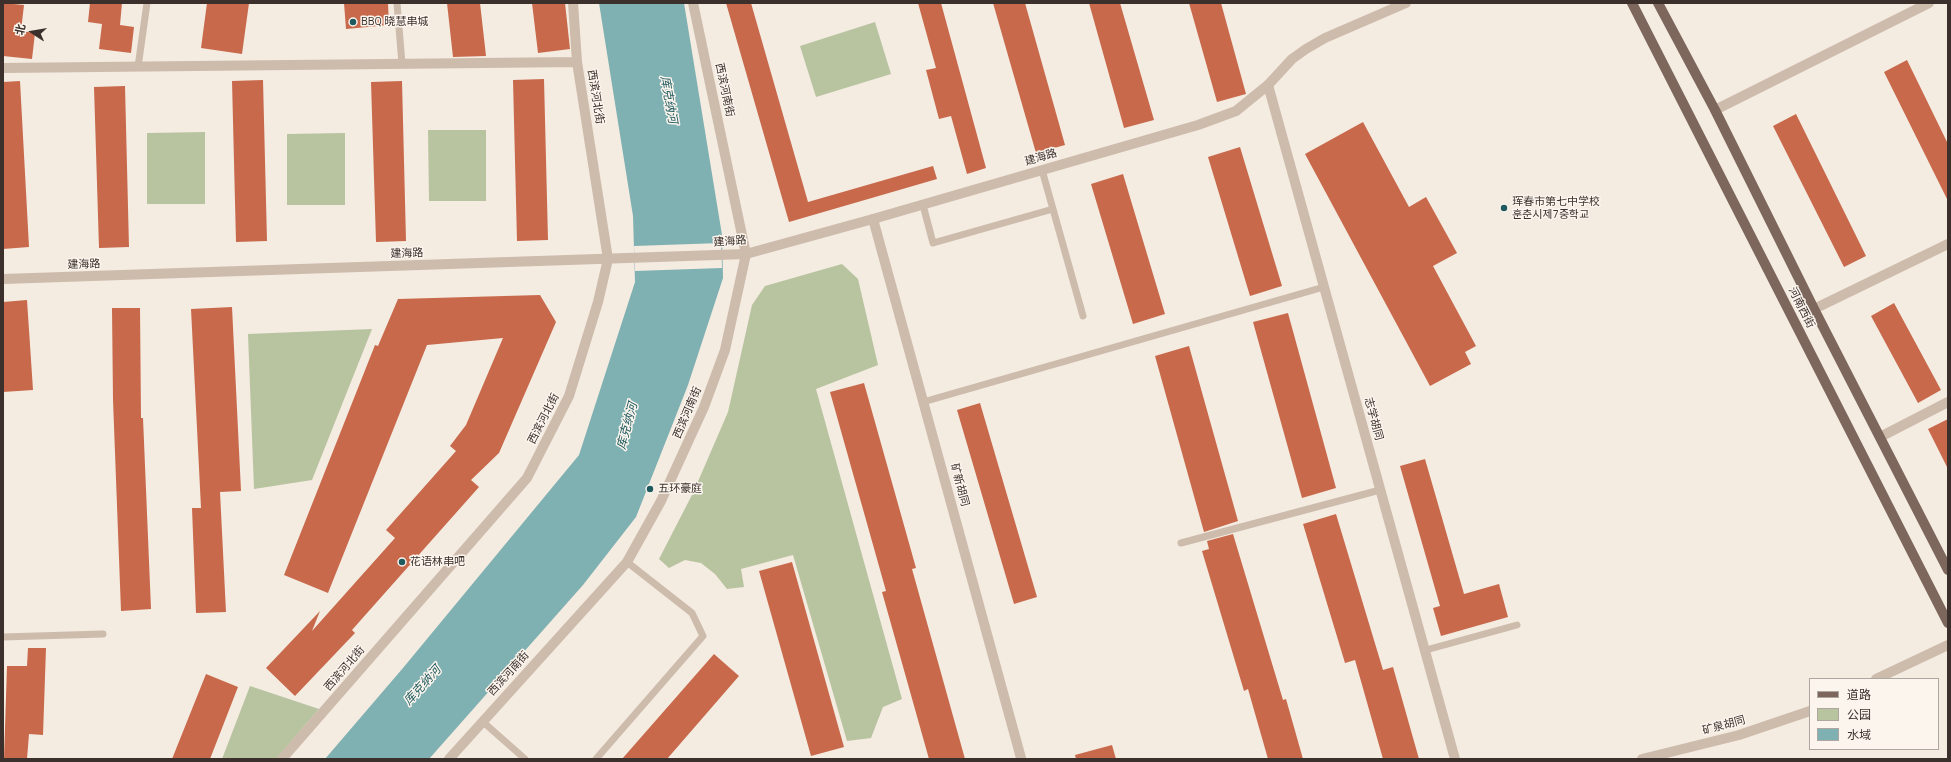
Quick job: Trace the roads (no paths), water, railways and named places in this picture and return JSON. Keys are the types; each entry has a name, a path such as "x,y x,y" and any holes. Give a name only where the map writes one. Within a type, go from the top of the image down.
{"main road":[{"name":"河南西街","path":"1632,3 1948,623"},
{"name":"河南西街","path":"1658,3 1715,110 1814,309 1948,570"}],"street":[{"name":"西滨河北街","path":"282,759 527,478 569,396 598,302 608,259 577,62 573,3"},
{"name":"西滨河南街","path":"449,759 627,562 662,501 704,407 725,350 746,254 693,3"},
{"name":"建海路","path":"3,279 746,254 923,205 1198,125 1236,111 1268,85 1292,58 1306,49 1325,38 1406,3"},
{"path":"1715,110 1929,3"},
{"path":"3,68 577,62"},
{"name":"志学胡同","path":"1268,85 1456,759"},
{"name":"矿新胡同","path":"873,219 1021,758"},
{"path":"1814,309 1948,244"},
{"path":"1880,437 1948,402"},
{"path":"1878,678 1948,645"},
{"name":"矿泉胡同","path":"1642,759 1739,735 1809,711"}],"lane":[{"path":"138,67 147,3"},
{"path":"397,3 402,64"},
{"path":"1042,170 1083,316"},
{"path":"923,205 933,243 1053,209"},
{"path":"923,402 1324,287"},
{"path":"1180,543 1380,490"},
{"path":"596,759 703,636 692,613 627,562"},
{"path":"1426,650 1517,624"},
{"path":"3,637 103,634"},
{"path":"482,721 524,759"}],"water":[{"name":"库克纳河","path":"599,3 684,3 722,235 723,278 688,385 636,517 583,585 429,759 325,759 403,668 579,455 635,282 633,216"}],"place":[{"name":"BBQ 晓慧串城","path":"353,22"},
{"name":"珲春市第七中学校 훈춘시제7중학교","path":"1504,208"},
{"name":"五环豪庭","path":"650,489"},
{"name":"花语林串吧","path":"402,562"}]}
